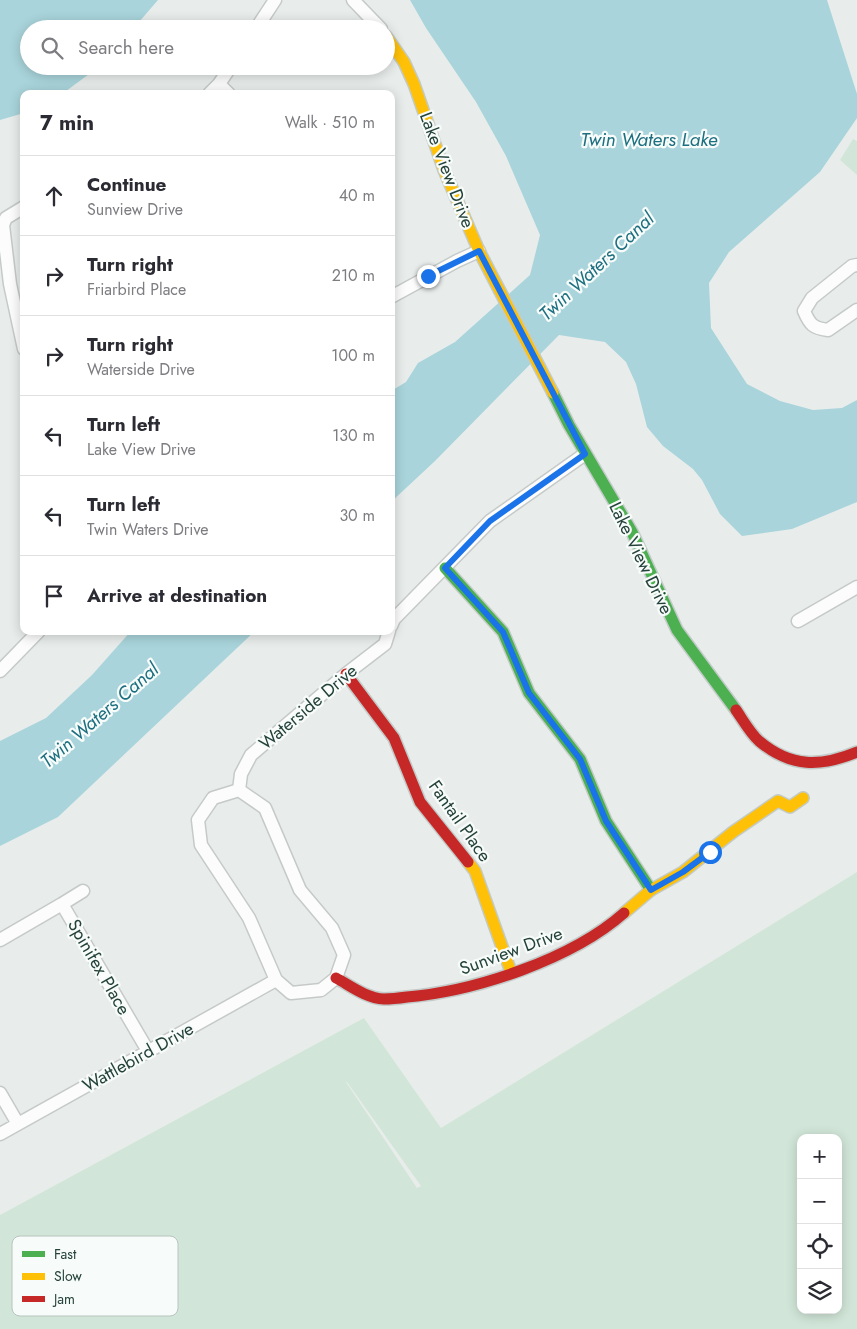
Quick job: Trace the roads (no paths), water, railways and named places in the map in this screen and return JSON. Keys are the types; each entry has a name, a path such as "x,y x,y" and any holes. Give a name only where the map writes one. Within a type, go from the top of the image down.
{"street":[{"path":"262,20 275,0"},
{"path":"353,0 372,20"},
{"name":"Lake View Drive","path":"395,49 404,62 414,84 444,170 479,251 585,454 632,532 677,630 758,740 774,752 788,760 805,763 825,763 842,759 857,752"},
{"path":"214,90 225,75"},
{"path":"219,84 225,90"},
{"path":"20,209 6,218 4,225 10,284 20,330"},
{"path":"395,294 479,251"},
{"path":"857,266 852,266 812,298 804,311 809,324 818,329 828,330 857,310"},
{"path":"395,618 490,521 585,454"},
{"path":"445,568 503,632 529,693 580,759 606,821 651,890"},
{"path":"798,621 857,587"},
{"path":"0,672 35,635"},
{"name":"Waterside Drive","path":"239,790 241,774 251,755 346,674 385,644 388,635"},
{"path":"0,658 23,649"},
{"name":"Fantail Place","path":"346,674 394,738 420,802 476,871 511,972"},
{"path":"239,790 265,808 300,890 332,928 344,955 336,978 321,990 291,993 276,980 249,918 201,844 198,820 213,798 239,790"},
{"name":"Sunview Drive","path":"336,978 368,996 384,999 440,993 468,987 540,963 582,943 612,923 651,890 683,872 733,832 778,801 790,807 803,798"},
{"name":"Spinifex Place","path":"83,891 62,904 148,1051"},
{"path":"0,940 62,904"},
{"name":"Wattlebird Drive","path":"0,1134 276,980"},
{"path":"0,1093 18,1124"}],"water":[{"path":"0,0 158,0 141,20 20,20 20,75 88,75 67,90 20,90 20,114 0,120"},
{"name":"Twin Waters Lake","path":"410,0 827,0 857,94 857,118 820,172 729,252 709,283 711,328 747,384 780,401 813,410 842,408 857,400 857,502 792,529 742,536 720,514 702,480 693,469 663,446 647,427 636,384 626,362 605,342 559,335 435,461 395,498 395,389 406,382 418,363 455,342 530,275 540,235 506,156 476,102 426,28"},
{"name":"Twin Waters Canal","path":"127,635 251,635 58,817 0,846 0,741 46,718 92,675"}]}
